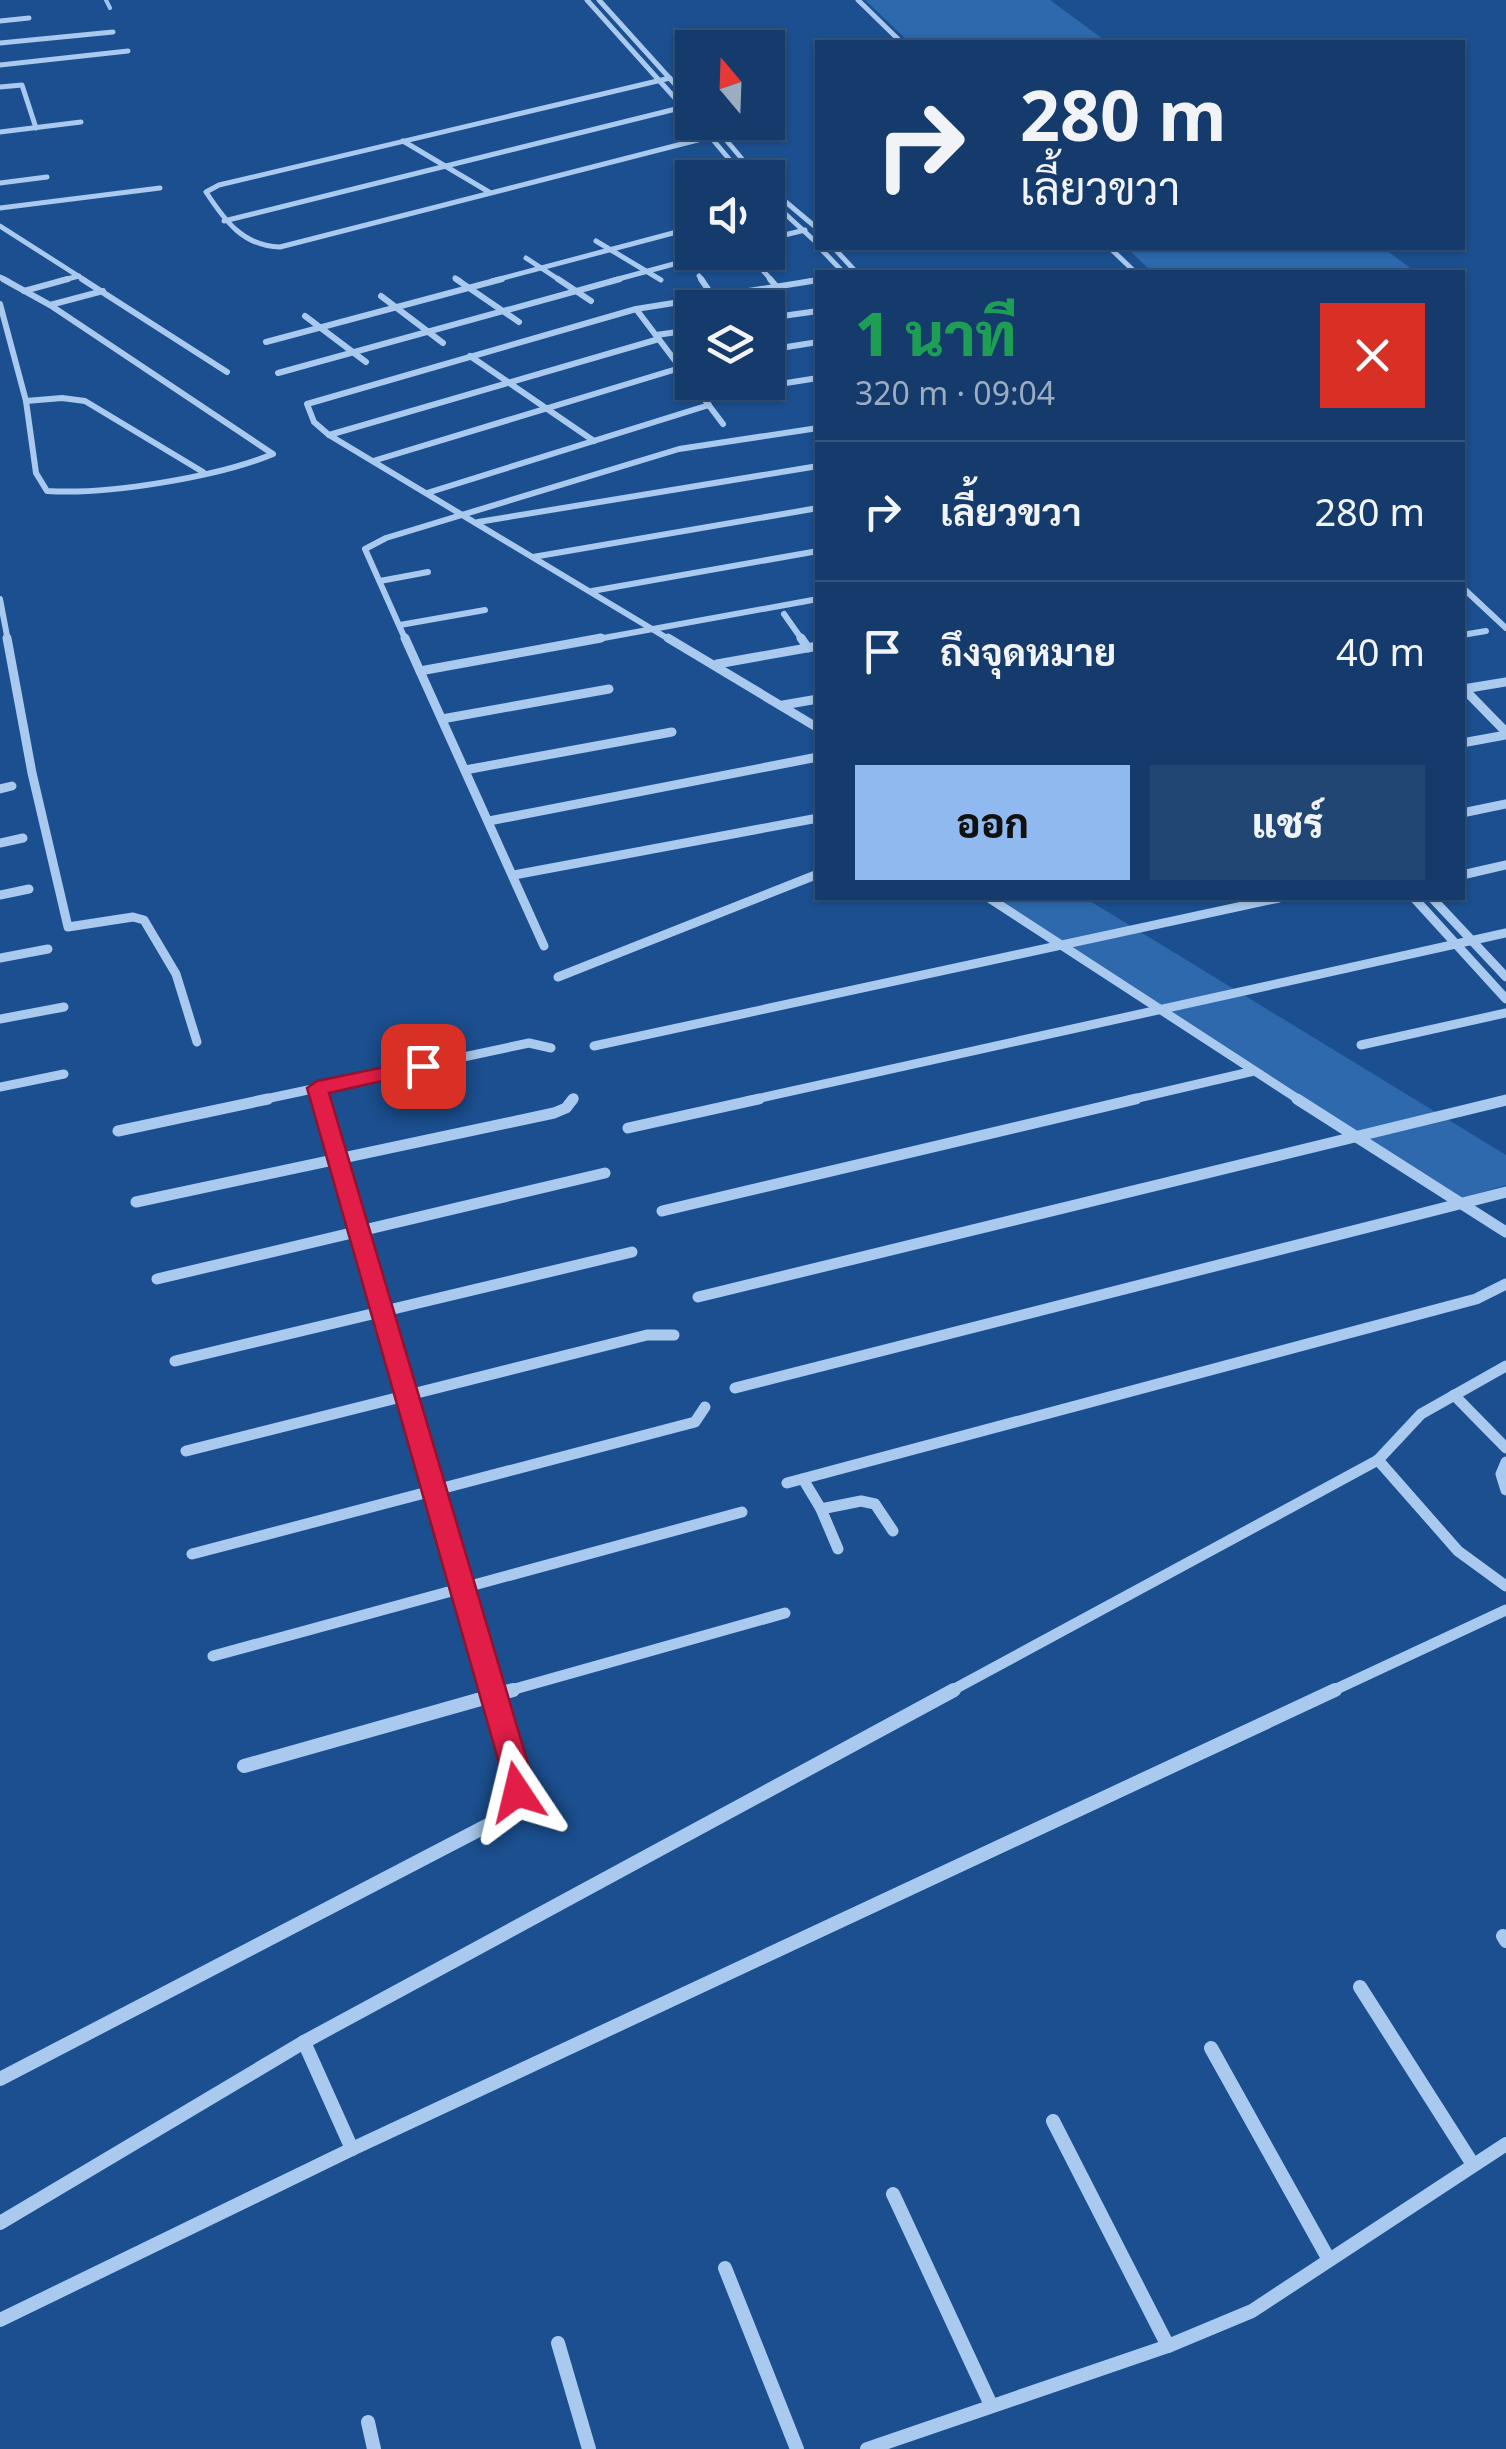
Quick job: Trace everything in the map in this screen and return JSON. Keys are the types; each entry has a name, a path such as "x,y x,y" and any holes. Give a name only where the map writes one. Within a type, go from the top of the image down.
{"street":[{"path":"586,0 675,97"},
{"path":"599,0 675,84"},
{"path":"858,0 899,40"},
{"path":"0,21 30,18"},
{"path":"0,43 114,32"},
{"path":"0,64 128,51"},
{"path":"638,56 649,55"},
{"path":"670,78 402,140 208,188 206,192 224,222 255,246 280,247 690,140"},
{"path":"0,87 22,86 36,128"},
{"path":"224,222 675,108"},
{"path":"0,132 81,122"},
{"path":"402,140 489,192"},
{"path":"713,140 730,160"},
{"path":"726,140 743,160"},
{"path":"0,183 47,178"},
{"path":"0,208 160,188"},
{"path":"785,202 815,227"},
{"path":"785,213 815,242"},
{"path":"0,226 227,372"},
{"path":"785,234 815,229"},
{"path":"266,342 675,233"},
{"path":"596,242 660,280"},
{"path":"823,250 841,270"},
{"path":"836,250 854,270"},
{"path":"1112,250 1133,270"},
{"path":"526,258 591,301"},
{"path":"278,373 675,264"},
{"path":"763,270 776,286"},
{"path":"24,292 79,276"},
{"path":"699,276 709,290"},
{"path":"454,278 519,322"},
{"path":"748,290 815,280"},
{"path":"0,304 26,402 36,472 47,492 70,494 204,472 273,454 50,306 2,281"},
{"path":"50,306 103,292"},
{"path":"381,296 444,343"},
{"path":"675,302 636,309 306,404 310,418 329,435 815,726"},
{"path":"636,309 675,360"},
{"path":"785,315 815,310"},
{"path":"305,316 366,362"},
{"path":"329,435 675,334"},
{"path":"785,347 815,342"},
{"path":"470,356 594,442"},
{"path":"372,461 675,367"},
{"path":"785,383 815,378"},
{"path":"26,402 62,398 85,401 204,472"},
{"path":"705,400 723,424"},
{"path":"427,493 709,406"},
{"path":"544,946 365,549 372,543 679,449 815,428"},
{"path":"476,523 815,466"},
{"path":"533,556 815,509"},
{"path":"592,591 815,552"},
{"path":"380,580 428,572"},
{"path":"1465,590 1506,628"},
{"path":"0,599 32,773 68,928 133,917 144,920 176,974 197,1042"},
{"path":"420,671 815,600"},
{"path":"400,625 486,610"},
{"path":"784,614 813,647"},
{"path":"1465,636 1486,632"},
{"path":"717,664 813,647"},
{"path":"1465,688 1506,682"},
{"path":"442,720 609,689"},
{"path":"1465,690 1506,734"},
{"path":"783,705 815,699"},
{"path":"465,770 672,732"},
{"path":"1465,743 1506,734"},
{"path":"489,821 815,758"},
{"path":"0,788 12,786"},
{"path":"1465,813 1506,804"},
{"path":"514,875 815,819"},
{"path":"0,843 23,838"},
{"path":"1465,874 1506,866"},
{"path":"558,977 815,875"},
{"path":"0,895 29,888"},
{"path":"992,900 1506,1232"},
{"path":"594,1046 1061,942 1270,900"},
{"path":"1416,900 1506,998"},
{"path":"1434,900 1506,978"},
{"path":"628,1128 1506,933"},
{"path":"0,958 48,949"},
{"path":"0,1019 64,1007"},
{"path":"1361,1046 1506,1013"},
{"path":"118,1130 529,1042 551,1048"},
{"path":"662,1210 1254,1071"},
{"path":"0,1087 64,1074"},
{"path":"0,2080 492,1822 510,1808 518,1777 317,1088"},
{"path":"136,1202 554,1113 566,1108 574,1098"},
{"path":"698,1297 1506,1100"},
{"path":"157,1279 606,1173"},
{"path":"735,1388 1506,1192"},
{"path":"175,1360 632,1252"},
{"path":"787,1483 1476,1298 1506,1284"},
{"path":"186,1451 648,1336 674,1335"},
{"path":"0,2222 304,2042 1378,1460 1421,1414 1506,1366"},
{"path":"1454,1395 1506,1448"},
{"path":"192,1554 695,1422 702,1418 705,1407"},
{"path":"1378,1460 1458,1551 1506,1586"},
{"path":"1506,1462 1500,1482 1506,1490"},
{"path":"803,1478 822,1509 838,1549"},
{"path":"822,1509 861,1501 875,1504 893,1531"},
{"path":"214,1656 742,1512"},
{"path":"0,2320 352,2149 1506,1610"},
{"path":"244,1766 784,1612"},
{"path":"1360,1986 1472,2163"},
{"path":"304,2042 352,2149"},
{"path":"1211,2048 1328,2258"},
{"path":"1053,2121 1168,2346"},
{"path":"867,2449 1168,2346 1252,2311 1506,2144"},
{"path":"893,2194 991,2405"},
{"path":"725,2268 797,2449"},
{"path":"558,2342 589,2449"},
{"path":"368,2422 374,2449"}],"shaded area":[{"path":"865,0 1050,0 1104,40 907,40"},
{"path":"1129,250 1386,250 1413,270 1150,270"},
{"path":"984,900 1088,900 1506,1155 1506,1185 1450,1202"}],"waterway":[{"path":"106,0 110,8"}],"route":[{"path":"423,1066 317,1088 518,1777 517,1792"}]}
